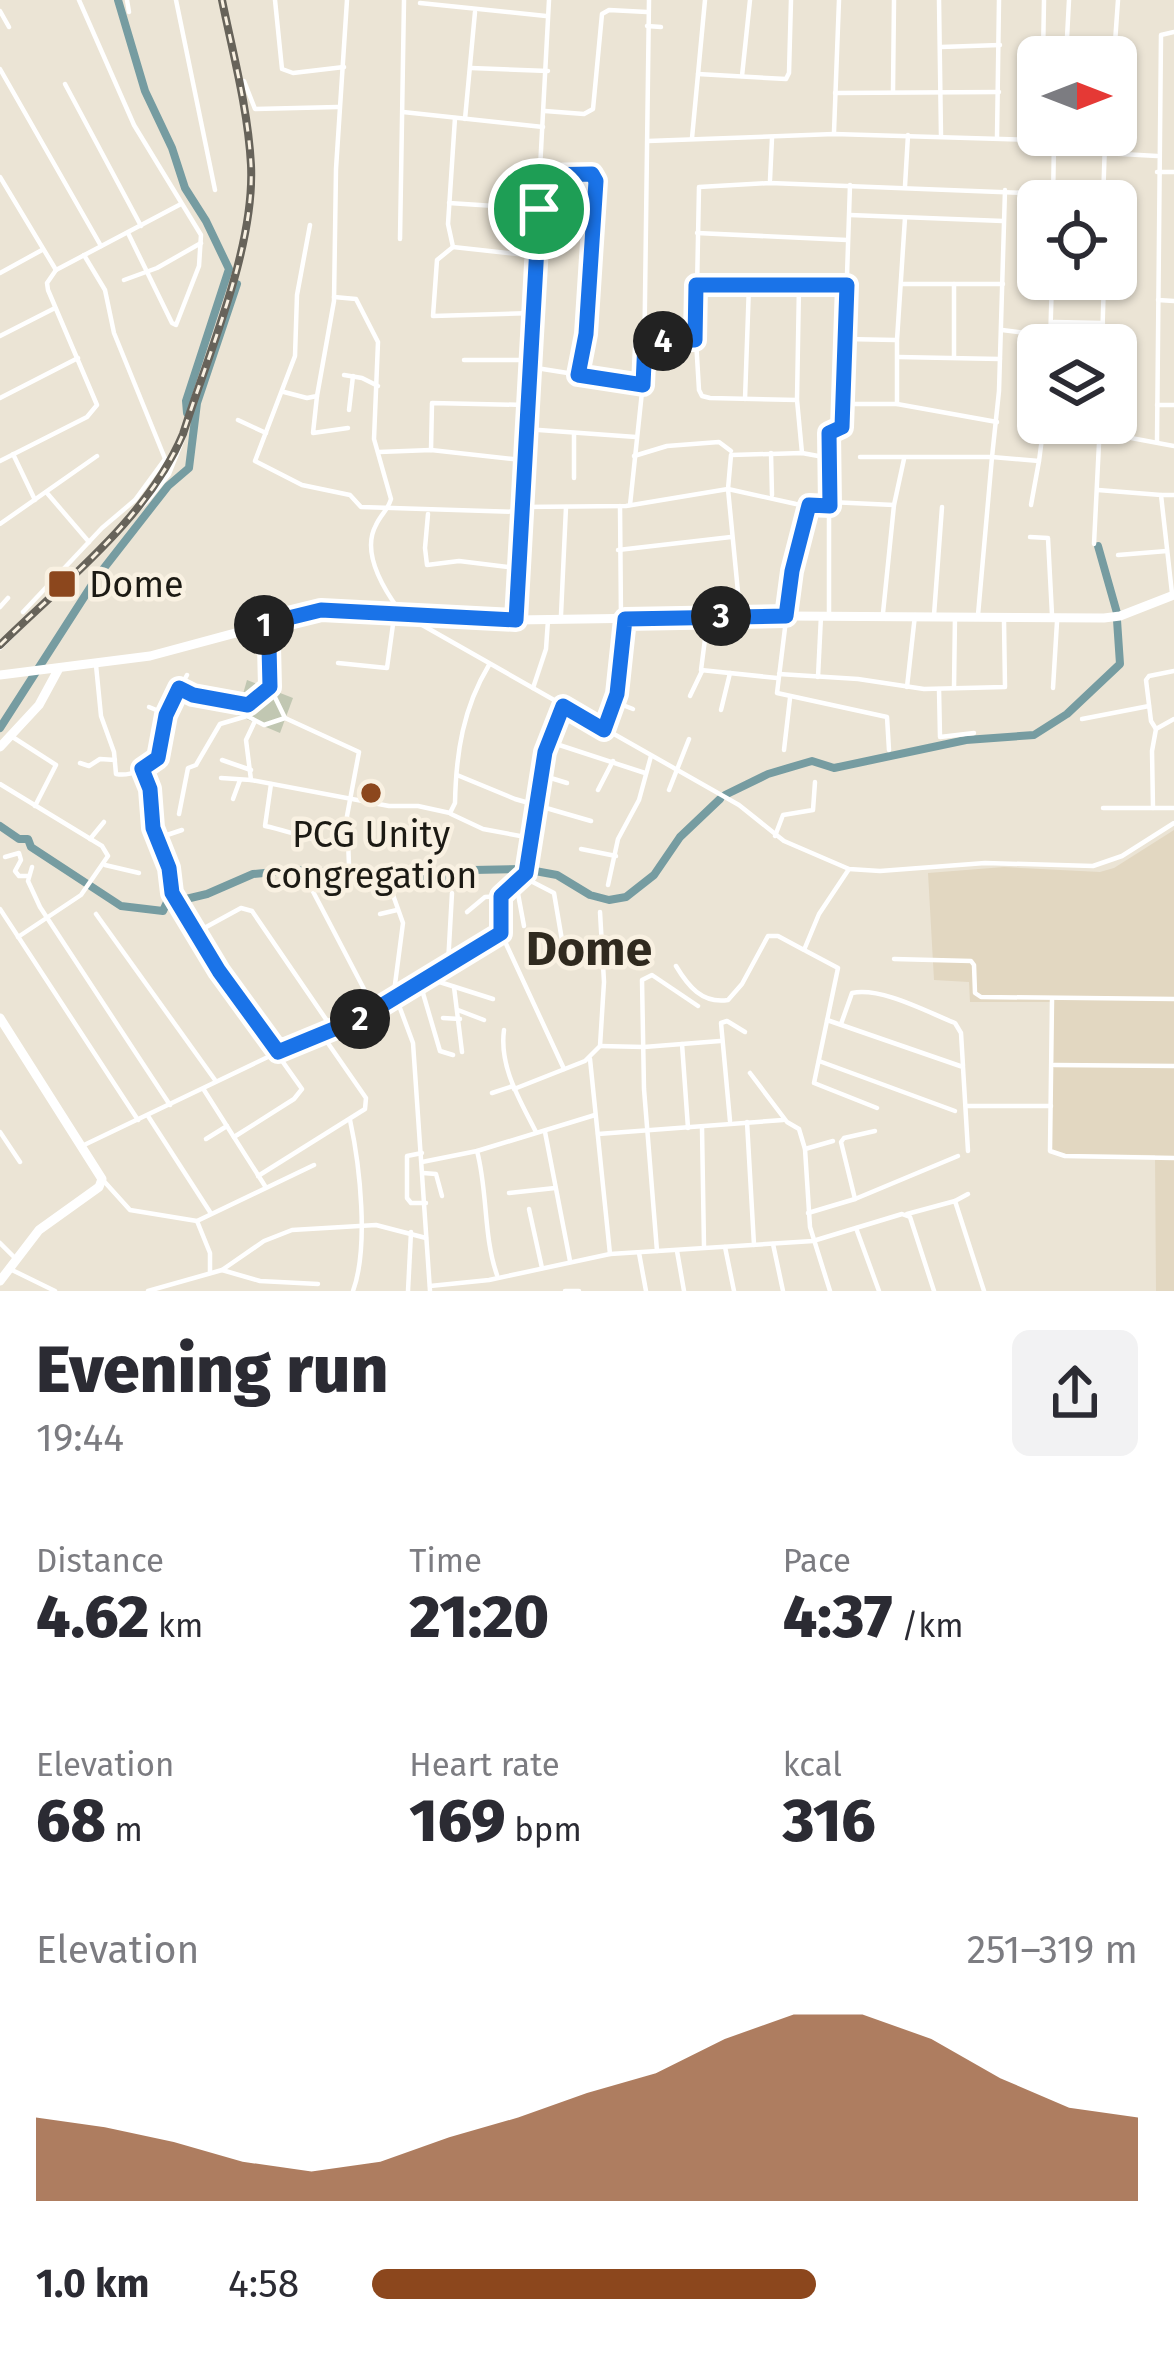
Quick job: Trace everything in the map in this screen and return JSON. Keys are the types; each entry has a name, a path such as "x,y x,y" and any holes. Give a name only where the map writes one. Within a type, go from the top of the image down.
{"main road":[{"path":"0,675 177,650 312,610 516,620 1120,616 1173,595"},
{"path":"0,747 39,705 53,671"},
{"path":"0,1018 4,1033 102,1179 99,1187 40,1230 0,1281"}],"street":[{"path":"79,0 134,125 201,235 199,266 176,325 128,232"},
{"path":"127,0 129,12"},
{"path":"176,0 215,190"},
{"path":"275,0 282,69 292,73 344,67"},
{"path":"347,0 334,297 313,433 348,428"},
{"path":"400,239 404,0"},
{"path":"516,620 549,0"},
{"path":"630,505 645,341 649,0"},
{"path":"692,139 705,0"},
{"path":"742,76 750,0"},
{"path":"698,74 788,77 791,0"},
{"path":"834,134 839,0"},
{"path":"893,91 894,0"},
{"path":"939,0 941,136"},
{"path":"997,139 999,0"},
{"path":"1044,36 1045,0"},
{"path":"1067,36 1069,0"},
{"path":"1115,36 1118,0"},
{"path":"420,3 548,16"},
{"path":"465,119 475,10"},
{"path":"545,111 584,114 593,109 602,14 609,10 647,12"},
{"path":"0,11 9,27"},
{"path":"647,26 662,27"},
{"path":"1157,442 1162,33 1174,32"},
{"path":"941,46 1000,45"},
{"path":"471,68 548,70"},
{"path":"0,69 101,246"},
{"path":"244,81 255,109 339,107"},
{"path":"64,84 141,226"},
{"path":"835,93 999,92"},
{"path":"403,112 543,127"},
{"path":"453,247 448,224 455,118"},
{"path":"648,141 834,134 1017,139"},
{"path":"905,186 908,134"},
{"path":"770,183 772,138"},
{"path":"1137,154 1157,155"},
{"path":"1157,172 1174,172"},
{"path":"541,175 585,173 596,181 586,334 578,375"},
{"path":"0,177 56,270"},
{"path":"796,400 702,396 695,340 699,187 770,183 1017,192"},
{"path":"818,677 825,616 829,433 842,429 844,404 850,185"},
{"path":"978,615 997,422 1005,190"},
{"path":"449,203 539,209"},
{"path":"0,461 96,410 97,400 47,283 56,270 181,204"},
{"path":"850,215 1003,221"},
{"path":"897,404 905,218"},
{"path":"310,225 297,296 295,356 257,463 302,484 350,495 361,507 388,510 620,506 728,489 809,505 894,505"},
{"path":"697,233 849,240"},
{"path":"124,280 201,243"},
{"path":"533,313 433,316 436,260 453,247 536,256"},
{"path":"0,273 43,250"},
{"path":"84,255 104,290 114,333 170,469"},
{"path":"902,284 1004,284"},
{"path":"954,284 954,358"},
{"path":"696,285 847,285"},
{"path":"745,399 749,285"},
{"path":"799,285 796,400 802,453"},
{"path":"334,297 356,299 379,342 374,430 392,499 375,525 370,545 398,611 739,805 775,836 849,869 1005,863 1093,866 1122,856 1174,823"},
{"path":"1052,300 1052,322 1102,323 1103,300"},
{"path":"1158,300 1174,301"},
{"path":"0,336 55,308"},
{"path":"1002,330 1017,332"},
{"path":"846,339 897,340"},
{"path":"645,341 695,340"},
{"path":"897,357 1000,359"},
{"path":"0,398 78,358"},
{"path":"464,360 530,363 643,385"},
{"path":"344,375 378,386"},
{"path":"349,410 353,376"},
{"path":"283,392 317,396"},
{"path":"431,450 432,403 526,405"},
{"path":"844,404 897,404 997,422"},
{"path":"1157,405 1174,405"},
{"path":"238,420 266,433"},
{"path":"525,429 636,437"},
{"path":"0,648 130,518 170,469 186,431"},
{"path":"574,433 574,478"},
{"path":"1137,439 1174,446"},
{"path":"634,456 667,446 719,442 732,453 802,453 829,458"},
{"path":"1031,505 1041,444"},
{"path":"1094,544 1099,444"},
{"path":"379,452 431,450 522,460"},
{"path":"732,453 728,489 740,616"},
{"path":"771,453 772,498"},
{"path":"13,454 35,500"},
{"path":"0,524 98,456"},
{"path":"860,458 1039,461"},
{"path":"882,615 904,458"},
{"path":"23,612 135,500 165,459"},
{"path":"1097,490 1174,495"},
{"path":"47,493 89,542"},
{"path":"1161,495 1173,595"},
{"path":"809,505 792,571 776,693 886,717 890,749"},
{"path":"604,730 615,702 623,619 620,506"},
{"path":"934,616 942,506"},
{"path":"560,620 566,507"},
{"path":"429,512 424,548 427,565 459,561 517,568"},
{"path":"618,550 733,537"},
{"path":"1030,537 1049,541 1055,616 1053,688"},
{"path":"1118,555 1167,551"},
{"path":"0,607 8,598"},
{"path":"338,664 388,668 398,611"},
{"path":"954,688 956,615"},
{"path":"702,671 939,689 1006,686 1003,615"},
{"path":"690,696 702,671 708,616"},
{"path":"907,687 915,616"},
{"path":"533,688 546,649 548,620"},
{"path":"264,624 270,687 285,718 359,751 346,842 350,865"},
{"path":"450,813 461,730 489,664"},
{"path":"96,665 101,716 118,776 158,758 166,715 187,675"},
{"path":"1153,808 1151,751 1156,729 1149,706 1149,676 1174,670"},
{"path":"722,710 730,673"},
{"path":"179,688 248,705 270,687"},
{"path":"939,689 940,737 974,734"},
{"path":"784,750 790,698"},
{"path":"615,702 633,709"},
{"path":"248,705 248,716"},
{"path":"467,912 485,897 501,896 525,875 548,741 563,706"},
{"path":"1082,719 1149,706"},
{"path":"149,707 166,715"},
{"path":"248,716 269,726 285,718"},
{"path":"178,814 188,767 196,766 220,724 248,716"},
{"path":"1156,729 1174,719"},
{"path":"251,780 246,740 255,721"},
{"path":"11,736 56,765 35,806"},
{"path":"669,790 689,739"},
{"path":"548,741 646,773"},
{"path":"608,885 618,839 639,800 651,756"},
{"path":"80,763 89,766 97,759 115,760"},
{"path":"222,760 251,770"},
{"path":"598,790 613,761"},
{"path":"142,769 150,789 152,824 174,896 302,1091 234,1137"},
{"path":"458,775 591,821"},
{"path":"541,775 567,784"},
{"path":"220,778 351,796 389,806 418,806 450,813 483,829 531,838"},
{"path":"233,799 240,780"},
{"path":"775,836 783,815 813,810 815,782"},
{"path":"0,784 106,851 105,865 90,884 18,937"},
{"path":"271,784 266,826 325,842 346,842"},
{"path":"1102,808 1174,808"},
{"path":"90,839 104,822"},
{"path":"158,838 182,830"},
{"path":"581,849 616,856"},
{"path":"5,857 19,853 15,871 28,877"},
{"path":"105,865 139,873"},
{"path":"32,867 31,890 47,918 170,1105"},
{"path":"804,950 819,914 849,869"},
{"path":"525,875 554,893 564,952 604,958"},
{"path":"308,882 375,1010"},
{"path":"516,883 524,926"},
{"path":"385,885 403,923 395,999 413,1043 430,1289 610,1254 813,1241 968,1194"},
{"path":"448,964 452,893"},
{"path":"501,896 501,933 564,1069"},
{"path":"196,932 241,908 252,911 334,1031"},
{"path":"0,909 138,1120"},
{"path":"380,914 397,910"},
{"path":"492,1093 590,1058 600,1046 604,958 600,912"},
{"path":"96,914 216,1082"},
{"path":"82,1146 278,1052 334,1031 501,933"},
{"path":"676,966 688,988 724,1001 735,994 768,936 778,936 838,968 813,1079 818,1086 877,1108"},
{"path":"893,959 971,961 978,997 1174,999"},
{"path":"657,1251 644,977 652,975 698,1006"},
{"path":"427,979 493,999"},
{"path":"420,983 440,1051 453,1055"},
{"path":"454,987 462,1052"},
{"path":"841,1024 852,993 860,991 955,1023 961,1033 968,1151"},
{"path":"1052,998 1051,1151 1174,1158"},
{"path":"458,1010 484,1020"},
{"path":"443,1018 460,1019"},
{"path":"827,1019 963,1067"},
{"path":"730,1121 722,1021 745,1032"},
{"path":"504,1030 502,1046 514,1088 540,1131 570,1261"},
{"path":"258,1176 362,1112 367,1101 323,1036"},
{"path":"600,1046 720,1041"},
{"path":"682,1044 688,1128"},
{"path":"590,1058 610,1254"},
{"path":"817,1060 955,1112"},
{"path":"1051,1065 1174,1066"},
{"path":"751,1073 784,1119 798,1126 806,1149 813,1241 830,1291"},
{"path":"203,1089 265,1186"},
{"path":"965,1106 1051,1106"},
{"path":"426,1203 406,1198 410,1155 422,1158 477,1151 596,1115"},
{"path":"148,1116 210,1213"},
{"path":"598,1134 784,1119"},
{"path":"350,1120 359,1168 361,1268 353,1291"},
{"path":"748,1122 754,1245"},
{"path":"206,1139 227,1126"},
{"path":"702,1128 704,1247"},
{"path":"855,1199 841,1142 874,1131"},
{"path":"0,1132 20,1162"},
{"path":"806,1149 832,1142"},
{"path":"477,1151 489,1246 498,1278"},
{"path":"808,1213 855,1199 958,1156"},
{"path":"102,1179 130,1210 196,1221 314,1165"},
{"path":"423,1173 436,1174 442,1196"},
{"path":"509,1193 555,1188"},
{"path":"955,1201 984,1291"},
{"path":"530,1209 542,1268"},
{"path":"905,1214 910,1217 934,1291"},
{"path":"196,1221 210,1253 210,1274"},
{"path":"148,1291 222,1270 281,1233 307,1228 360,1226 411,1232 428,1239"},
{"path":"856,1228 879,1291"},
{"path":"408,1291 411,1232"},
{"path":"0,1243 12,1263 55,1291"},
{"path":"773,1244 783,1291"},
{"path":"725,1247 734,1291"},
{"path":"677,1251 683,1291"},
{"path":"639,1252 646,1291"},
{"path":"222,1270 260,1281 318,1284"},
{"path":"489,1280 491,1291"},
{"path":"565,1291 579,1291"}],"shaded area":[{"path":"1174,830 1174,1291 1156,1291 1155,1155 1051,1150 1050,1002 970,1002 969,982 934,980 928,873 1004,867 1100,872"}],"green space":[{"path":"247,680 293,698 280,733 237,715"}],"waterway":[{"path":"118,0 145,91 185,188 229,269 186,401 187,413"},
{"path":"0,728 97,577 168,486 189,468 197,403 237,284"},
{"path":"191,419 195,418"},
{"path":"1098,546 1117,613"},
{"path":"725,795 768,774 812,761 834,768 966,740 1034,735 1067,714 1120,664 1117,620"},
{"path":"0,826 19,839 28,839 31,847 121,906 163,911 176,895 186,899 253,874 294,870 443,879 473,870 524,869 557,875 590,895 609,900 626,897 654,875 680,837 720,799"}],"railway":[{"path":"0,645 126,521 148,494 183,434 228,301 250,197 247,123 222,0"}],"place":[{"name":"Dome","path":"62,584"},
{"name":"PCG Unity congregation","path":"371,793"}],"district":[{"name":"Dome","path":"589,948"}],"route":[{"path":"592,174 596,181 588,308 578,375 643,385 645,341 695,340 696,285 847,285 842,427 829,433 830,506 809,505 786,616 625,619 617,694 604,730 563,706 555,722 542,768 526,873 501,896 501,933 363,1017 278,1052 219,971 172,893 142,769 158,758 166,715 179,688 248,705 270,687 264,624 321,610 516,620 539,209 541,175 592,174"}]}
